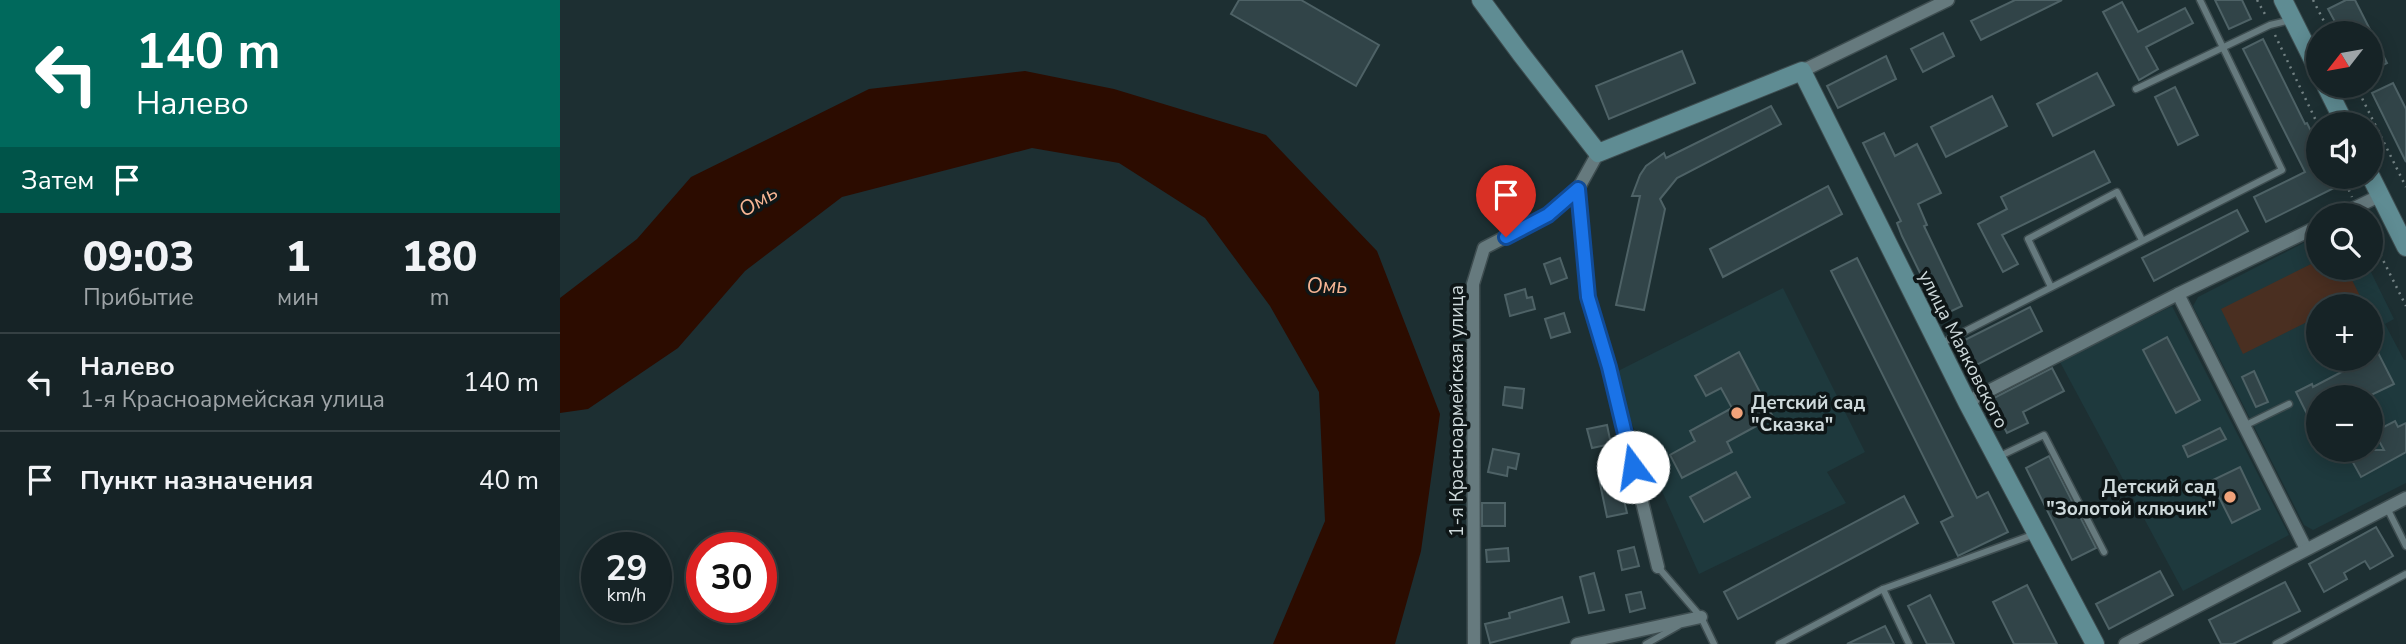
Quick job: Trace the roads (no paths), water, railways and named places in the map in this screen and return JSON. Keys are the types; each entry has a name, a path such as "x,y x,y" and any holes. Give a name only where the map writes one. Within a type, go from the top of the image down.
{"street":[{"path":"1482,0 1598,153"},
{"path":"1658,567 1609,367 1588,297 1578,189 1598,153 1802,71 1948,0"},
{"path":"2283,0 2306,47"},
{"name":"улица Маяковского","path":"1802,71 1967,402 2095,644"},
{"name":"1-я Красноармейская улица","path":"1474,644 1473,284 1484,248 1548,215 1578,189"},
{"path":"2378,189 2406,247"},
{"path":"2365,203 2381,195"},
{"path":"1967,402 2178,294 2306,232"},
{"path":"2178,294 2306,550"},
{"path":"2124,644 2406,498"},
{"path":"1577,644 1694,619"}],"lane":[{"path":"1938,345 2281,170 2200,0"},
{"path":"2136,89 2270,25 2292,20"},
{"path":"2051,287 2028,239 2118,192 2142,240"},
{"path":"2244,426 2289,404"},
{"path":"1997,458 2044,435 2104,552"},
{"path":"2386,508 2406,546"},
{"path":"1779,644 1883,589 2037,533"},
{"path":"1658,567 1714,644"},
{"path":"2276,644 2406,574"},
{"path":"1883,589 1909,644"},
{"path":"1646,644 1694,619"}],"water":[{"name":"Омь","path":"1025,71 1114,89 1266,135 1377,251 1440,414 1421,551 1395,644 1273,644 1325,521 1319,392 1270,306 1205,218 1119,163 1032,148 842,197 745,271 678,348 588,409 560,413 560,298 637,239 691,177 869,89"}],"place":[{"name":"Детский сад \"Сказка\"","path":"1737,413"},
{"name":"Детский сад \"Золотой ключик\"","path":"2230,497"}]}
